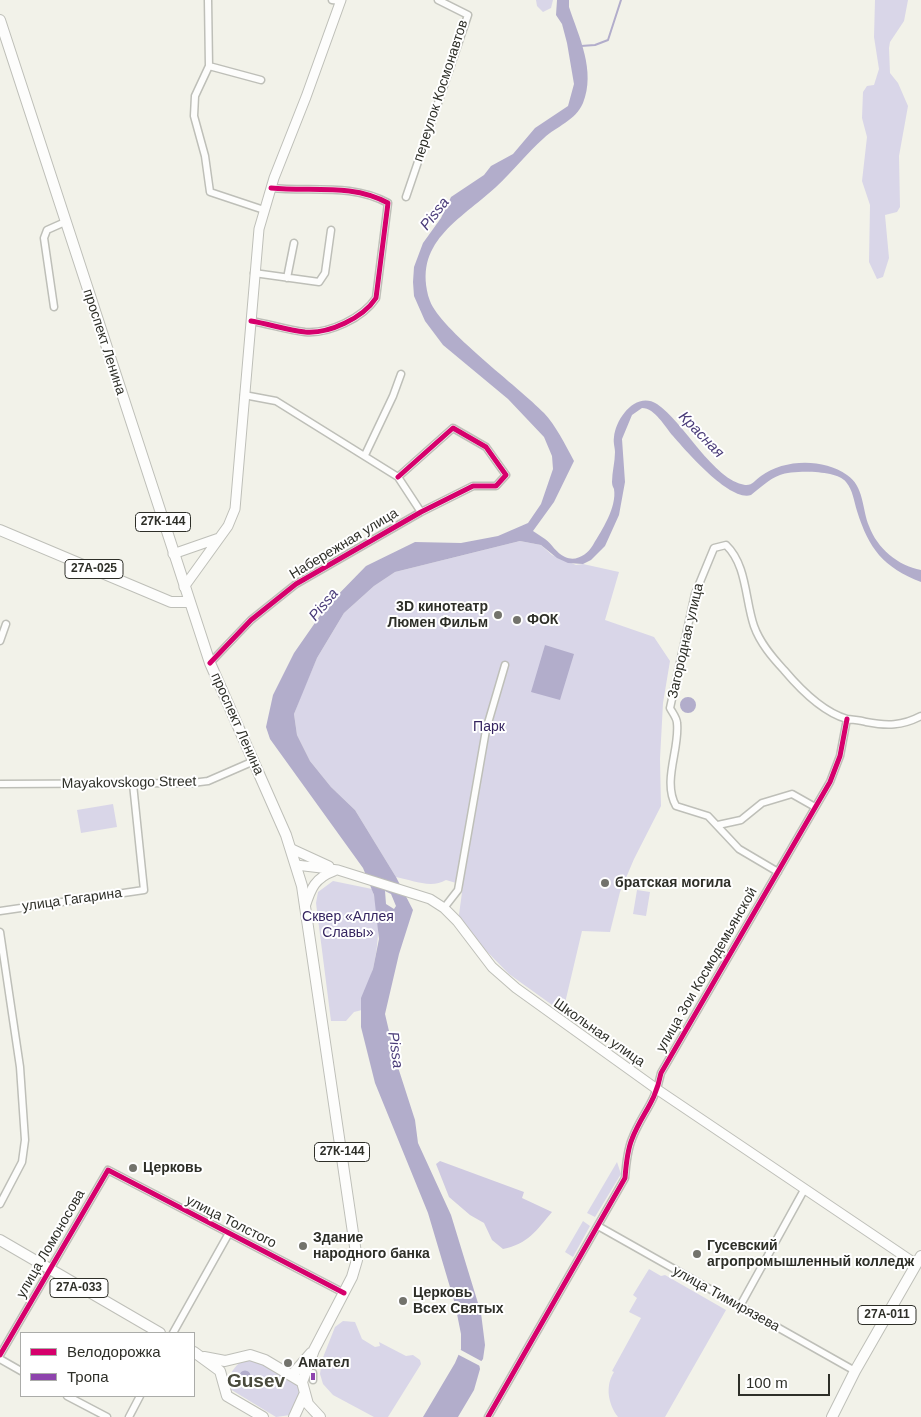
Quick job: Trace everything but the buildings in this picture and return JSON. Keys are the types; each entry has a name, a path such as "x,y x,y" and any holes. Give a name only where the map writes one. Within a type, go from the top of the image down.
{"main road":[{"path":"184,587 228,526 235,508 254,273 264,210 338,0"},
{"name":"проспект Ленина","path":"0,20 3,43 65,222 210,663 292,849 296,865 305,907 356,1250 355,1269 314,1350 302,1382"},
{"name":"27А-025","path":"0,530 171,602 190,602"},
{"path":"173,554 219,538"},
{"name":"Школьная улица","path":"292,849 338,870 430,899 444,908 492,967 516,988 658,1090 804,1190 919,1260"},
{"name":"Школьная улица","path":"296,865 338,870"},
{"path":"305,907 310,888 316,880 338,870"},
{"name":"27А-033","path":"0,1240 48,1270 158,1332"},
{"name":"27А-011","path":"832,1417 855,1371 919,1260"},
{"name":"проспект Ленина","path":"292,1375 314,1350"},
{"path":"195,1352 204,1357 220,1371 227,1396 263,1417"},
{"path":"204,1357 225,1361 243,1356 258,1357 302,1382 308,1404 320,1417"},
{"path":"224,1382 235,1358"},
{"path":"294,1417 304,1395"}],"street":[{"path":"208,0 209,66 195,96 194,116 205,156 210,192 264,210"},
{"name":"переулок Космонавтов","path":"406,197 468,15 438,0"},
{"path":"209,66 261,80"},
{"path":"251,321 315,332 360,316 370,308 376,298 388,203 375,196 355,190 318,191 271,188"},
{"path":"54,307 44,238 47,230 65,222"},
{"path":"254,273 319,282 325,273 331,230"},
{"path":"287,278 294,243"},
{"path":"365,455 393,396 401,374"},
{"path":"244,395 276,401 365,455 398,477 421,512"},
{"name":"Набережная улица","path":"210,663 251,620 296,584 421,512 472,486 496,486 506,475 486,447 453,428 398,477"},
{"name":"Загородная улица","path":"718,825 708,816 676,806 672,799 672,771 677,722 670,708 695,594 714,548 726,545 735,556 749,599 754,627 768,652 795,683 826,709 847,719"},
{"path":"0,641 6,624"},
{"path":"444,908 458,890 486,730 505,665"},
{"path":"847,719 899,726 921,716"},
{"name":"улица Зои Космодемьянской","path":"488,1417 625,1178 626,1161 632,1139 658,1090 661,1073 830,782 840,756 847,719"},
{"name":"Mayakovskogo Street","path":"0,784 133,784 208,781 254,761"},
{"name":"улица Гагарина","path":"0,911 144,890 133,784"},
{"path":"778,872 739,849 718,825 742,820 762,803 792,794 815,807"},
{"path":"0,932 22,1082 25,1140 22,1162 0,1204"},
{"path":"0,984 8,984"},
{"name":"улица Толстого","path":"108,1170 344,1293"},
{"name":"улица Ломоносова","path":"0,1355 108,1170"},
{"path":"740,1306 804,1190"},
{"name":"улица Тимирязева","path":"598,1226 855,1371"},
{"path":"174,1332 229,1233"},
{"path":"0,1359 20,1370"},
{"path":"70,1397 106,1417"},
{"path":"129,1417 139,1397"}],"green space":[{"path":"536,0 553,0 551,8 543,12 537,6"},
{"path":"875,0 908,0 904,21 890,42 889,48 890,73 898,83 908,106 899,156 900,207 897,212 885,215 889,258 883,277 877,279 869,262 870,205 862,181 867,137 862,118 863,92 867,86 874,85 879,69 874,37"},
{"name":"Парк","path":"520,541 541,545 552,555 576,565 583,564 619,572 605,620 654,637 670,661 663,703 660,759 661,806 634,859 620,892 610,932 582,931 565,1003 580,1025 509,974 458,922 463,885 446,880 440,883 428,884 396,877 355,810 331,787 310,761 297,735 294,714 317,658 344,613 374,586 395,572"},
{"path":"113,804 117,827 81,833 77,810"},
{"name":"Сквер «Аллея Славы»","path":"333,881 372,889 378,919 375,959 364,994 362,1010 354,1012 346,1021 331,1021 316,903 318,892"},
{"path":"637,890 650,892 646,916 633,914"},
{"path":"617,1162 621,1174 595,1217 587,1213"},
{"path":"583,1221 590,1226 573,1257 565,1252"},
{"path":"649,1269 661,1276 665,1275 726,1310 665,1417 618,1417 610,1401 609,1383 614,1372 612,1371 641,1318 629,1312 637,1298 633,1295"},
{"path":"343,1321 355,1322 362,1339 375,1347 380,1346 379,1342 406,1356 413,1355 420,1360 421,1364 388,1417 374,1417 333,1395 323,1384 320,1374 322,1360 335,1327"},
{"path":"249,1356 296,1380 302,1392 290,1415 276,1417 230,1389 231,1374 240,1362"}],"shaded area":[{"path":"557,0 569,0 569,7 585,54 587,66 587,91 583,103 575,114 544,138 496,187 454,222 442,235 433,248 427,263 426,281 430,301 437,313 481,358 544,413 556,429 574,461 554,502 533,531 548,541 565,557 573,559 581,557 591,549 611,511 613,503 614,439 619,422 628,408 642,401 649,401 657,404 667,412 710,462 733,481 750,485 770,470 781,466 804,463 827,466 847,475 853,480 860,491 869,526 877,542 889,555 904,565 921,570 921,582 897,570 879,555 867,536 850,489 841,478 815,472 786,473 772,479 751,495 742,495 732,491 709,474 688,453 655,414 642,408 632,415 622,439 625,482 619,515 605,546 591,560 583,564 568,563 557,558 541,545 520,541 395,572 374,586 344,613 317,658 294,714 297,735 310,761 331,787 355,810 396,877 413,910 399,954 385,1014 396,1061 415,1120 418,1143 451,1215 481,1313 485,1345 474,1390 458,1417 423,1417 455,1363 461,1349 461,1334 455,1304 428,1213 375,1083 361,1027 361,998 373,969 379,939 374,895 363,868 270,739 266,727 273,695 294,653 326,607 366,566 415,542 461,543 498,536 528,523 541,504 553,469 552,456 544,437 508,399 443,345 425,321 414,296 413,282 414,267 423,243 441,218 451,197 484,175 491,166 513,154 535,128 568,106 574,84 567,43 562,24 556,15","holes":["385,891 391,894 396,906 394,909 386,904"]},
{"path":"545,645 574,654 560,700 531,692"},
{"path":"685,697 691,697 696,702 694,711 685,713 680,708 680,702"},
{"path":"440,1161 524,1192 522,1198 552,1212 531,1236 519,1244 503,1249 492,1240 484,1223 470,1215 449,1197 436,1164"},
{"path":"245,1370 251,1376 245,1382 239,1376"}],"pier":[{"path":"459,1349 483,1362 480,1366 457,1354"}],"waterway":[{"path":"581,46 595,45 608,40 621,0"}],"marked path":[{"path":"313,1373 313,1380"}],"cycle path":[{"path":"251,321 292,330 314,332 345,323 363,312 376,298 388,203 374,197 346,191 271,188"},
{"path":"210,663 251,620 296,584 421,512 473,486 496,486 506,475 486,447 453,428 398,477"},
{"path":"488,1417 625,1178 630,1144 652,1101 661,1073 830,782 840,756 847,719"},
{"path":"0,1355 108,1170 344,1293"}],"place":[{"name":"3D кинотеатр Люмен Фильм","path":"498,615"},
{"name":"ФОК","path":"517,620"},
{"name":"братская могила","path":"605,883"},
{"name":"Церковь","path":"133,1168"},
{"name":"Здание народного банка","path":"303,1246"},
{"name":"Гусевский агропромышленный колледж","path":"697,1254"},
{"name":"Церковь Всех Святых","path":"403,1301"},
{"name":"Амател","path":"288,1363"}],"district":[{"name":"Gusev","path":"256,1382"}],"water label":[{"name":"Pissa","path":"435,214"},
{"name":"Красная","path":"701,435"},
{"name":"Pissa","path":"324,605"},
{"name":"Pissa","path":"395,1050"}]}
